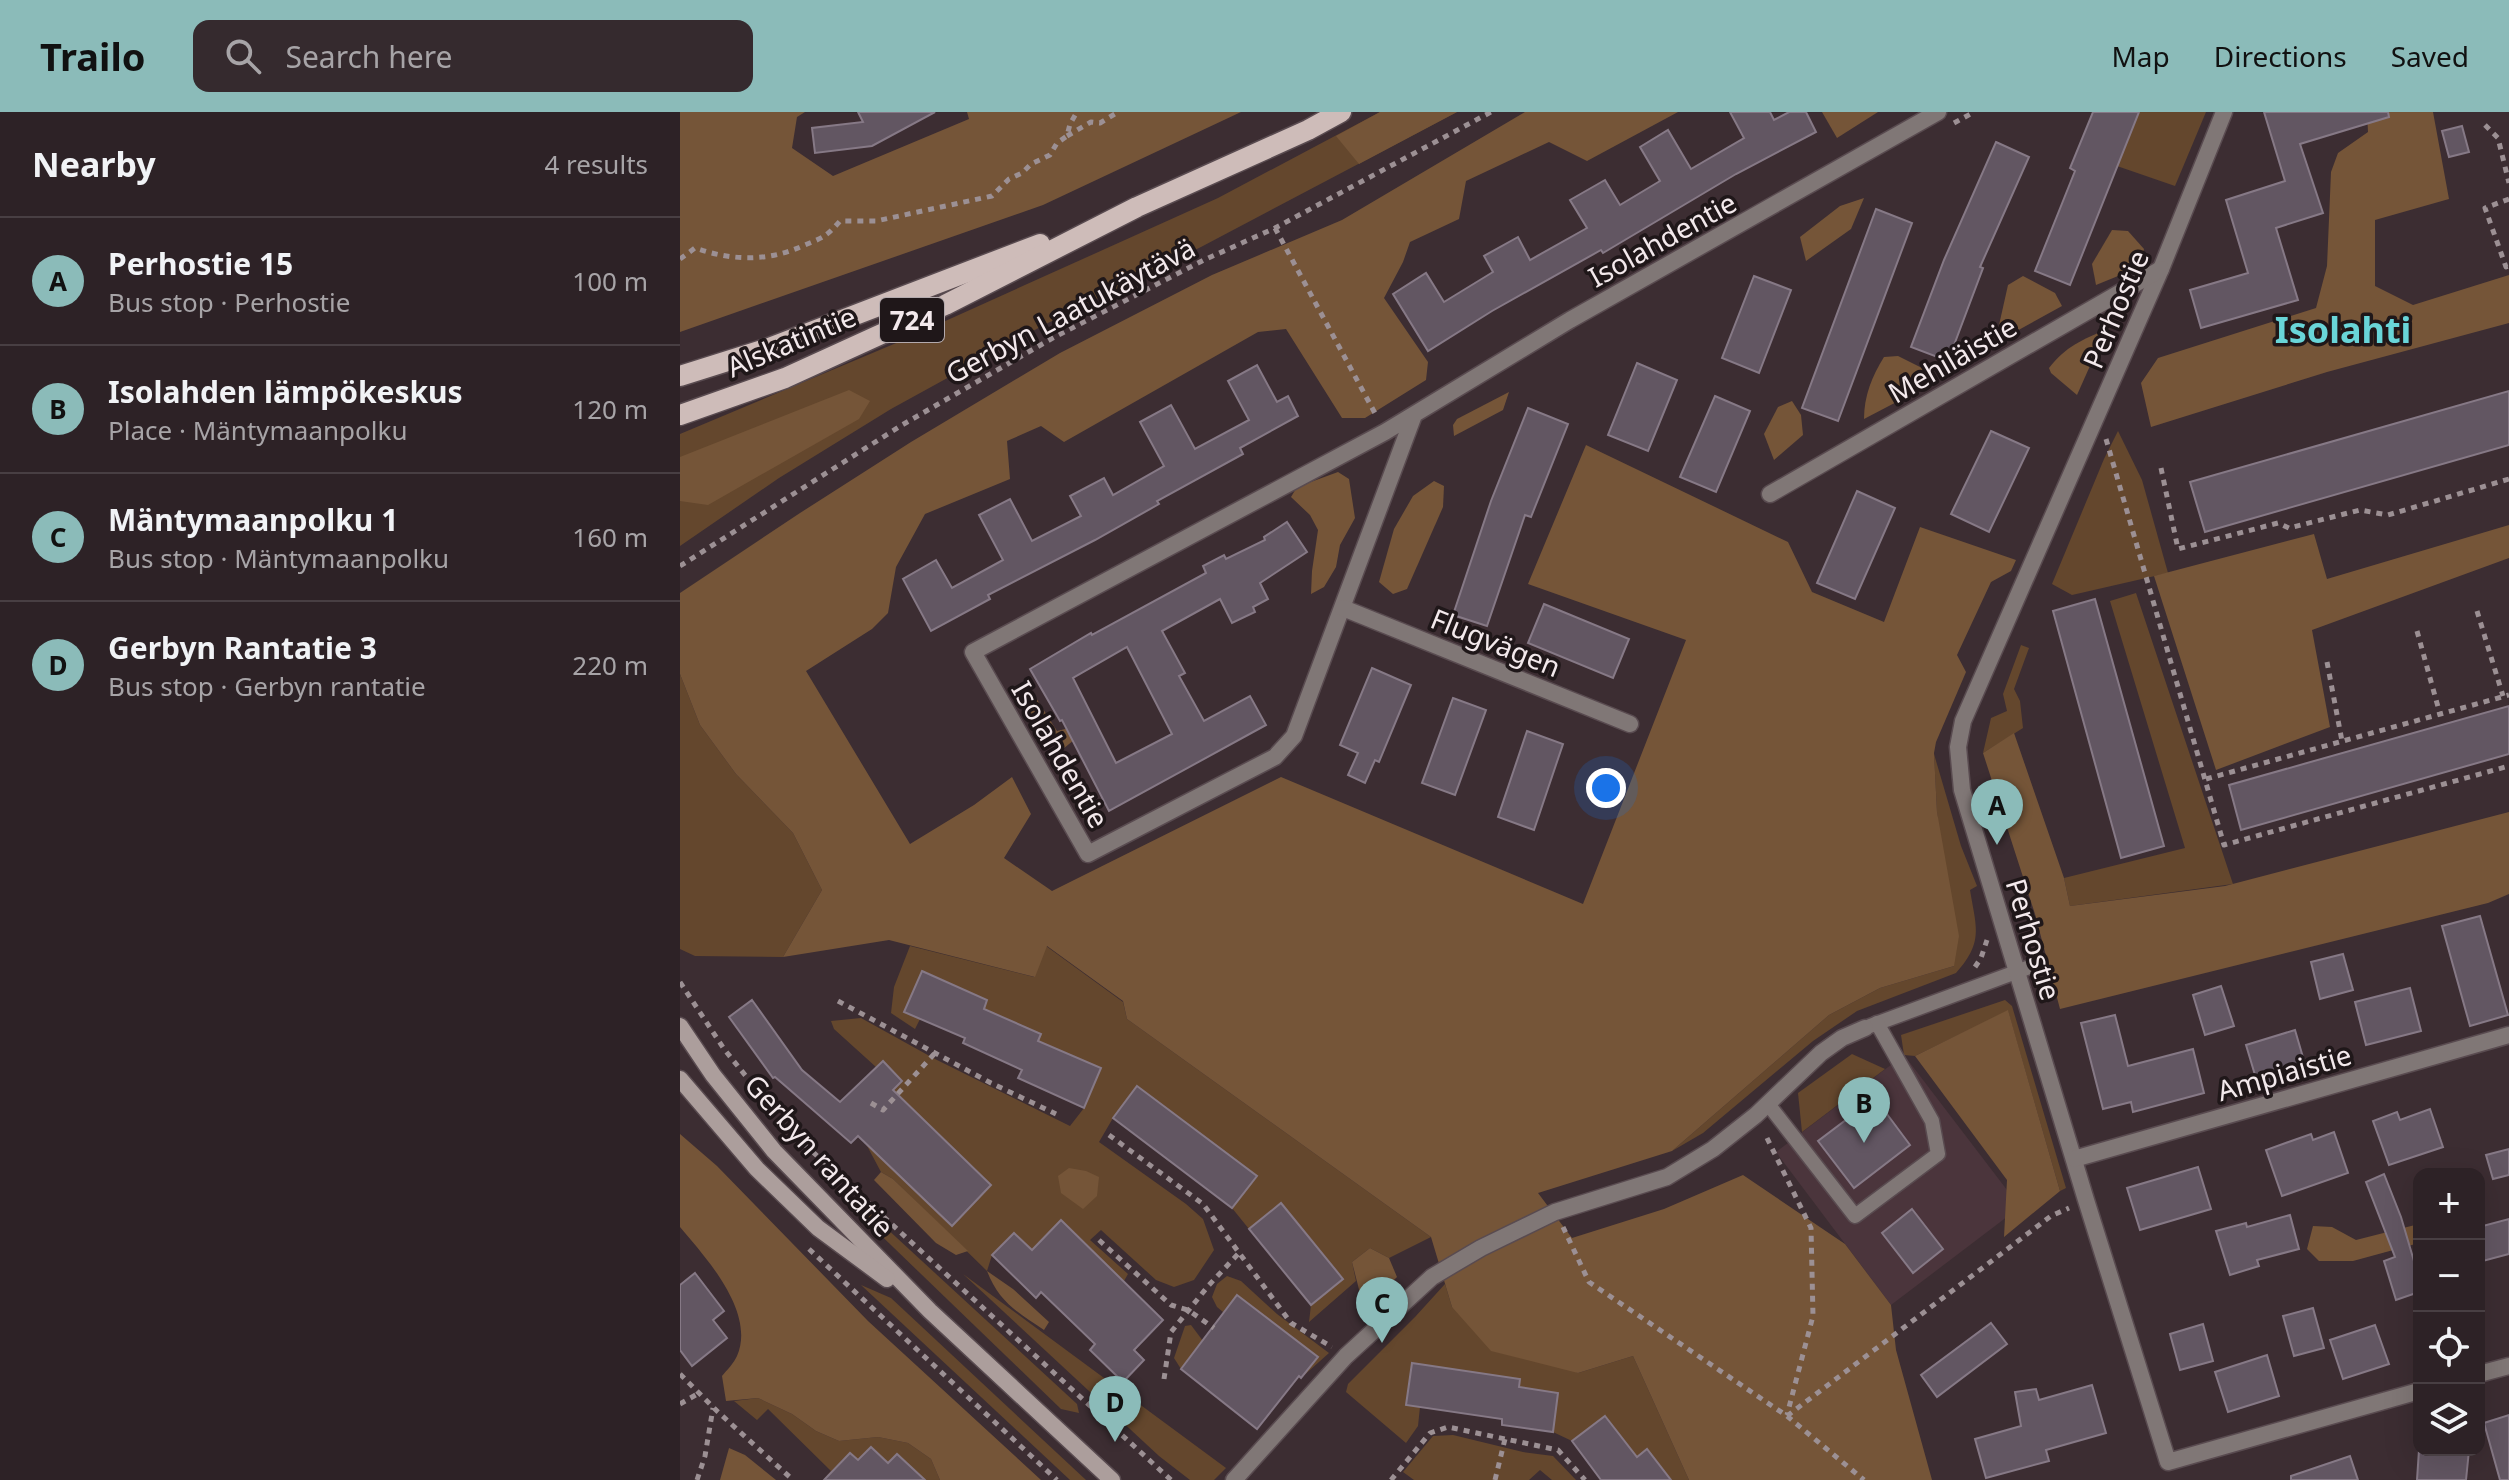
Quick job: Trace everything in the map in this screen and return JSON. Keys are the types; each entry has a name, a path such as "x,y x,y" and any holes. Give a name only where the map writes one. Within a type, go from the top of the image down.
{"main road":[{"name":"Alskatintie","path":"680,415 798,372 945,305 1137,207 1341,112"},
{"name":"Alskatintie","path":"680,376 769,348 1137,207"},
{"name":"Gerbyn rantatie","path":"680,1026 713,1075 774,1151 930,1311 1112,1480"},
{"name":"Gerbyn rantatie","path":"680,1079 757,1169 818,1228 930,1311"}],"street":[{"name":"Isolahdentie","path":"1414,415 1294,736 1275,757 1088,854 973,652 1385,432 1570,320 1938,112"},
{"name":"Perhostie","path":"2224,112 2161,269 1963,721 1958,747 1962,790 2168,1462 2413,1393"},
{"name":"Mehiläistie","path":"1770,494 2161,269"},
{"name":"Flugvägen","path":"1343,608 1630,724"},
{"path":"1234,1480 1346,1356 1432,1277 1481,1248 1555,1212 1667,1177 1713,1149 1762,1109 1821,1053 1842,1038 1871,1026"},
{"name":"Ampiaistie","path":"2074,1159 2509,1035"},
{"path":"2485,1372 2509,1366"}],"lane":[{"path":"1762,1109 1855,1216 1938,1154 1932,1121 1871,1026 2035,965"}],"path":[{"path":"1067,136 1077,112"},
{"path":"680,259 695,248 736,258 761,259 788,253 826,237 840,221 876,221 992,196 1009,179 1050,155 1057,143 1067,136 1091,122 1100,123 1118,112"},
{"name":"Gerbyn Laatukäytävä","path":"680,566 902,425 1051,339 1204,260 1275,228 1491,112"},
{"path":"1947,127 1974,112"},
{"path":"2485,125 2498,138 2509,183"},
{"path":"2509,199 2485,208 2506,267 2509,266"},
{"path":"1275,228 1385,432"},
{"path":"2095,422 2106,440 2224,845 2509,766"},
{"path":"2100,454 2111,427"},
{"path":"2161,468 2178,549 2278,523 2289,528 2360,510 2388,515 2509,479"},
{"path":"2205,779 2506,696 2477,611"},
{"path":"2417,631 2440,714"},
{"path":"2327,662 2342,741"},
{"path":"1974,968 1988,937"},
{"path":"680,982 724,1049 791,1132 1171,1480"},
{"path":"838,1001 1056,1114"},
{"path":"871,1103 883,1110 935,1053"},
{"path":"1762,1109 1811,1228 1813,1316 1787,1416"},
{"path":"1109,1135 1203,1204 1291,1323 1346,1356"},
{"path":"1787,1416 2051,1216 2086,1200"},
{"path":"1555,1212 1589,1282 1787,1416 1864,1480"},
{"path":"1099,1240 1171,1305 1188,1310 1214,1328"},
{"path":"803,1244 1057,1480"},
{"path":"1164,1379 1171,1332 1239,1253"},
{"path":"680,1374 793,1480"},
{"path":"680,1404 699,1393"},
{"path":"697,1480 705,1456 713,1408"},
{"path":"1392,1480 1430,1433 1448,1427 1558,1450 1585,1480"},
{"path":"1495,1480 1505,1439"}],"shaded area":[{"path":"680,112 805,112 797,117 792,148 833,176 969,119 967,112 1241,112 1043,205 680,332"},
{"path":"1380,112 1457,112 1201,247 1044,325 891,409 779,478 680,546 680,434 901,341 1218,198"},
{"path":"1380,112 1457,112 1359,164 1336,136"},
{"path":"1525,112 1678,112 1587,161 1549,142 1466,181 1459,219 1410,242 1384,298 1428,362 1426,380 1365,418 1342,418 1286,329 1258,332 1064,442 1041,426 1007,441 1010,479 925,514 896,567 888,613 872,629 806,671 910,844 974,805 1012,777 1031,814 1004,858 1052,891 1281,777 1583,904 1686,640 1528,584 1586,445 1788,542 1812,592 1884,622 1920,527 2016,560 2011,571 1991,582 1957,655 1966,672 1934,753 1937,812 1959,936 1954,966 1880,988 1829,1015 1672,1151 1538,1193 1572,1238 1664,1209 1743,1175 1845,1244 1891,1305 1896,1350 1932,1480 1689,1480 1633,1356 1578,1373 1491,1351 1452,1307 1431,1237 1127,1019 1123,1001 1047,946 1035,977 889,940 783,957 822,890 793,833 736,774 700,725 680,674 680,593 800,513 1060,353 1212,275 1342,220"},
{"path":"1822,112 1878,112 1837,138"},
{"path":"2139,112 2206,112 2175,186 2117,166"},
{"path":"2367,112 2433,112 2449,199 2375,220 2375,286 2413,305 2509,275 2509,323 2327,372 2151,427 2141,383 2158,358 2316,308 2327,266 2331,172 2338,153 2368,132"},
{"path":"1864,198 1851,229 1806,261 1800,237 1840,206"},
{"path":"2112,230 2128,231 2144,249 2141,262 2123,274 2096,285 2092,264"},
{"path":"2023,276 2055,293 2062,306 1995,343 2008,285"},
{"path":"2106,330 2077,395 2049,368 2075,344"},
{"path":"1898,356 1932,373 1929,385 1864,419 1867,394 1880,364 1884,357"},
{"path":"849,390 870,401 859,419 708,505 680,501 680,457"},
{"path":"1509,392 1503,410 1454,436 1453,425 1457,419"},
{"path":"1792,401 1801,415 1803,435 1774,460 1764,434 1778,407"},
{"path":"2118,431 2142,480 2168,573 2072,595 2052,584"},
{"path":"1338,472 1349,479 1355,518 1340,545 1336,567 1324,587 1311,594 1318,530 1310,515 1291,497 1297,487"},
{"path":"1434,481 1444,486 1443,507 1407,589 1393,594 1379,582 1394,529 1413,496"},
{"path":"2509,525 2509,558 2312,630 2330,727 2216,770 2154,576 2314,534 2327,579"},
{"path":"2136,593 2233,884 2070,906 2064,878 2185,848 2110,601"},
{"path":"2021,645 2029,648 2014,689 2020,701 2023,728 1983,753 1991,718 2007,711 2003,694"},
{"path":"680,674 700,725 736,774 793,833 822,890 783,957 695,956 680,949"},
{"path":"1024,685 1031,690 1057,731 1069,728 1080,735 1063,749 1051,743 1031,716 1024,699"},
{"path":"2014,733 2064,878 2070,906 2225,886 2509,812 2509,894 2488,903 2060,1009 2035,914 1983,753"},
{"path":"1934,754 1961,846 1977,886 1970,890 1976,934 1965,962 1956,973 1857,1011 1813,1041 1703,1133 1672,1151 1829,1015 1880,988 1954,966 1937,812"},
{"path":"910,946 1034,977 1046,946 1123,1002 1127,1019 1431,1237 1389,1258 1370,1248 1352,1262 1356,1281 1309,1322 1311,1305 1343,1279 1281,1203 1249,1229 1232,1208 1256,1175 1137,1086 1099,1142 1203,1219 1214,1250 1194,1280 1174,1287 1156,1280 1101,1230 1090,1240 1128,1274 1124,1281 1061,1221 1032,1250 1013,1233 992,1255 987,1271 893,1179 881,1172 865,1142 952,1225 991,1185 893,1091 902,1081 883,1062 876,1067 834,1029 831,1021 861,1018 935,1059 1070,1126 1084,1108 1101,1069 1038,1041 1041,1034 984,1009 987,1000 923,971 920,1019 915,1029 891,1013 894,987"},
{"path":"2005,1000 2012,1006 2066,1188 2060,1191 2008,1011 1915,1056 1904,1055 1901,1035"},
{"path":"2008,1010 2060,1191 2004,1237 2007,1180 1915,1056"},
{"path":"1852,1054 1885,1069 1802,1132 1798,1093"},
{"path":"1904,1055 2020,1207 1891,1305 1776,1152"},
{"path":"680,1134 717,1166 868,1321 1041,1480 940,1480 931,1459 908,1443 878,1437 839,1441 758,1398 726,1401 722,1376 737,1356 741,1339 740,1322 725,1287 680,1227"},
{"path":"1069,1168 1099,1177 1097,1196 1083,1209 1061,1193 1058,1176"},
{"path":"881,1172 893,1179 968,1251 956,1255 936,1243 874,1180"},
{"path":"871,1214 1077,1404 1079,1413 1061,1409 864,1219"},
{"path":"2313,1226 2332,1227 2356,1240 2413,1226 2413,1245 2353,1261 2319,1261 2307,1249"},
{"path":"1370,1248 1389,1258 1397,1277 1364,1309 1352,1262"},
{"path":"987,1271 1013,1289 1049,1322 1044,1330 1003,1299"},
{"path":"963,1274 1226,1468 1214,1480 1190,1480 1159,1456"},
{"path":"1227,1276 1241,1281 1277,1314 1329,1353 1301,1378 1317,1357 1237,1295 1223,1312 1217,1307 1212,1297 1217,1284"},
{"path":"1445,1284 1452,1307 1578,1373 1633,1356 1689,1480 1671,1480 1647,1449 1637,1457 1605,1416 1572,1441 1553,1432 1558,1393 1519,1387 1519,1379 1412,1363 1406,1405 1420,1407 1418,1426 1406,1443 1346,1392 1348,1384"},
{"path":"861,1285 891,1298 1086,1480 1070,1480"},
{"path":"1191,1325 1203,1341 1181,1369 1174,1358 1185,1326"},
{"path":"758,1398 839,1441 878,1437 908,1443 931,1459 940,1480 925,1480 898,1454 888,1463 871,1447 858,1460 850,1453 841,1461 840,1480 823,1480 831,1471 768,1409 757,1420 734,1401"},
{"path":"1453,1435 1553,1456 1576,1480 1552,1480 1540,1470 1529,1480 1414,1480 1403,1472 1433,1436"},
{"path":"729,1448 745,1455 776,1480 720,1480"}],"building":[{"path":"858,112 935,112 872,146 815,153 812,128 863,122"},
{"path":"1730,112 1770,112 1774,120 1789,112 1806,112 1816,132 1736,174 1603,253 1601,250 1492,311 1428,351 1393,294 1426,273 1444,302 1493,272 1484,256 1518,237 1530,260 1587,228 1570,200 1605,180 1620,205 1660,181 1640,147 1668,130 1691,169 1744,138"},
{"path":"2093,112 2139,112 2070,285 2035,271 2075,171 2070,168"},
{"path":"2264,112 2388,112 2389,117 2300,144 2323,213 2276,228 2298,300 2201,328 2190,290 2248,273 2226,200 2285,181"},
{"path":"2462,126 2469,152 2449,157 2442,131"},
{"path":"1996,142 2029,157 1980,267 1983,268 1948,361 1911,347 1944,260"},
{"path":"1876,209 1912,223 1838,421 1802,408"},
{"path":"1754,276 1791,290 1759,373 1722,358"},
{"path":"1637,363 1677,380 1648,451 1608,435"},
{"path":"1257,365 1277,402 1288,396 1298,416 1240,448 1243,454 1157,501 1159,504 988,595 990,599 931,631 903,579 936,560 952,588 1003,560 979,515 1010,499 1032,541 1081,516 1070,496 1104,478 1113,495 1164,466 1140,422 1171,405 1195,449 1249,420 1228,381"},
{"path":"2509,391 2509,445 2205,532 2190,482"},
{"path":"1715,396 1750,411 1716,492 1680,477"},
{"path":"1528,408 1568,424 1531,517 1525,515 1487,626 1453,615 1491,501"},
{"path":"1991,431 2029,448 1989,532 1951,514"},
{"path":"1857,491 1895,508 1855,599 1817,583"},
{"path":"1287,522 1307,552 1260,583 1268,599 1253,607 1255,612 1232,623 1220,599 1162,631 1185,673 1179,676 1204,721 1250,696 1266,725 1109,811 1062,720 1030,669 1206,573 1203,566 1224,555 1226,559 1265,540 1264,537","holes":["1127,647 1172,734 1116,763 1073,678"]},
{"path":"2095,599 2164,846 2121,858 2053,611"},
{"path":"1544,604 1629,639 1613,678 1528,643"},
{"path":"1372,668 1411,685 1379,762 1375,760 1365,783 1348,775 1358,753 1340,745"},
{"path":"1453,698 1486,710 1455,795 1422,783"},
{"path":"2509,706 2509,754 2241,830 2229,785"},
{"path":"1527,731 1563,744 1534,830 1498,817"},
{"path":"2480,916 2508,1015 2470,1026 2442,926"},
{"path":"2343,954 2353,990 2320,999 2311,962"},
{"path":"922,971 987,1000 984,1009 1041,1034 1038,1041 1101,1068 1084,1108 1018,1078 1022,1070 963,1043 965,1038 904,1012"},
{"path":"2221,986 2234,1026 2205,1035 2193,995"},
{"path":"2410,988 2421,1031 2366,1045 2355,1002"},
{"path":"752,1000 802,1070 840,1102 883,1061 902,1081 893,1090 991,1185 952,1226 858,1136 851,1143 773,1078 729,1017"},
{"path":"2115,1015 2128,1066 2193,1049 2204,1093 2133,1112 2131,1102 2103,1109 2081,1023"},
{"path":"2295,1030 2307,1071 2258,1085 2246,1045"},
{"path":"1137,1086 1257,1176 1232,1208 1113,1118"},
{"path":"1875,1098 1910,1145 1854,1188 1818,1141"},
{"path":"2430,1109 2443,1147 2389,1165 2373,1121 2397,1112 2400,1120"},
{"path":"2334,1132 2348,1173 2282,1196 2266,1150 2311,1134 2313,1140"},
{"path":"2509,1149 2509,1175 2493,1179 2486,1155"},
{"path":"2198,1167 2211,1209 2140,1230 2127,1188"},
{"path":"2384,1174 2413,1258 2413,1294 2396,1300 2384,1261 2395,1257 2366,1182"},
{"path":"1281,1203 1343,1279 1311,1305 1249,1229"},
{"path":"1912,1209 1943,1249 1913,1273 1882,1233"},
{"path":"2290,1215 2299,1249 2257,1260 2259,1266 2230,1275 2216,1231 2246,1223 2247,1227"},
{"path":"2509,1219 2509,1254 2485,1260 2485,1225"},
{"path":"1061,1220 1163,1320 1134,1350 1144,1360 1123,1382 1090,1350 1095,1344 1041,1292 1036,1298 992,1255 1014,1233 1032,1250"},
{"path":"695,1273 724,1311 713,1320 727,1338 692,1366 680,1350 680,1285"},
{"path":"1237,1295 1318,1357 1257,1429 1181,1369"},
{"path":"2313,1308 2324,1348 2294,1356 2283,1316"},
{"path":"1991,1323 2007,1344 1937,1397 1921,1375"},
{"path":"2203,1324 2213,1361 2180,1370 2170,1334"},
{"path":"2375,1325 2389,1364 2343,1379 2330,1340"},
{"path":"2267,1355 2279,1396 2228,1412 2215,1372"},
{"path":"1412,1363 1520,1379 1519,1387 1558,1393 1553,1432 1502,1425 1502,1419 1406,1405"},
{"path":"2092,1385 2106,1433 2046,1450 2049,1461 1986,1478 1975,1439 2021,1426 2015,1392 2036,1389 2039,1400"},
{"path":"2509,1415 2509,1480 2500,1480 2485,1423"},
{"path":"1605,1416 1637,1457 1647,1449 1671,1480 1601,1480 1572,1441"},
{"path":"871,1447 888,1463 897,1454 925,1480 824,1480 850,1453 858,1460"},
{"path":"2350,1456 2358,1480 2291,1480 2291,1476"},
{"path":"2419,1456 2468,1456 2466,1480 2417,1480"}],"place":[{"name":"Perhostie 15","path":"1997,845"},
{"name":"Isolahden lämpökeskus","path":"1864,1143"},
{"name":"Mäntymaanpolku 1","path":"1382,1343"},
{"name":"Gerbyn Rantatie 3","path":"1115,1442"}],"district":[{"name":"Isolahti","path":"2343,329"}]}
